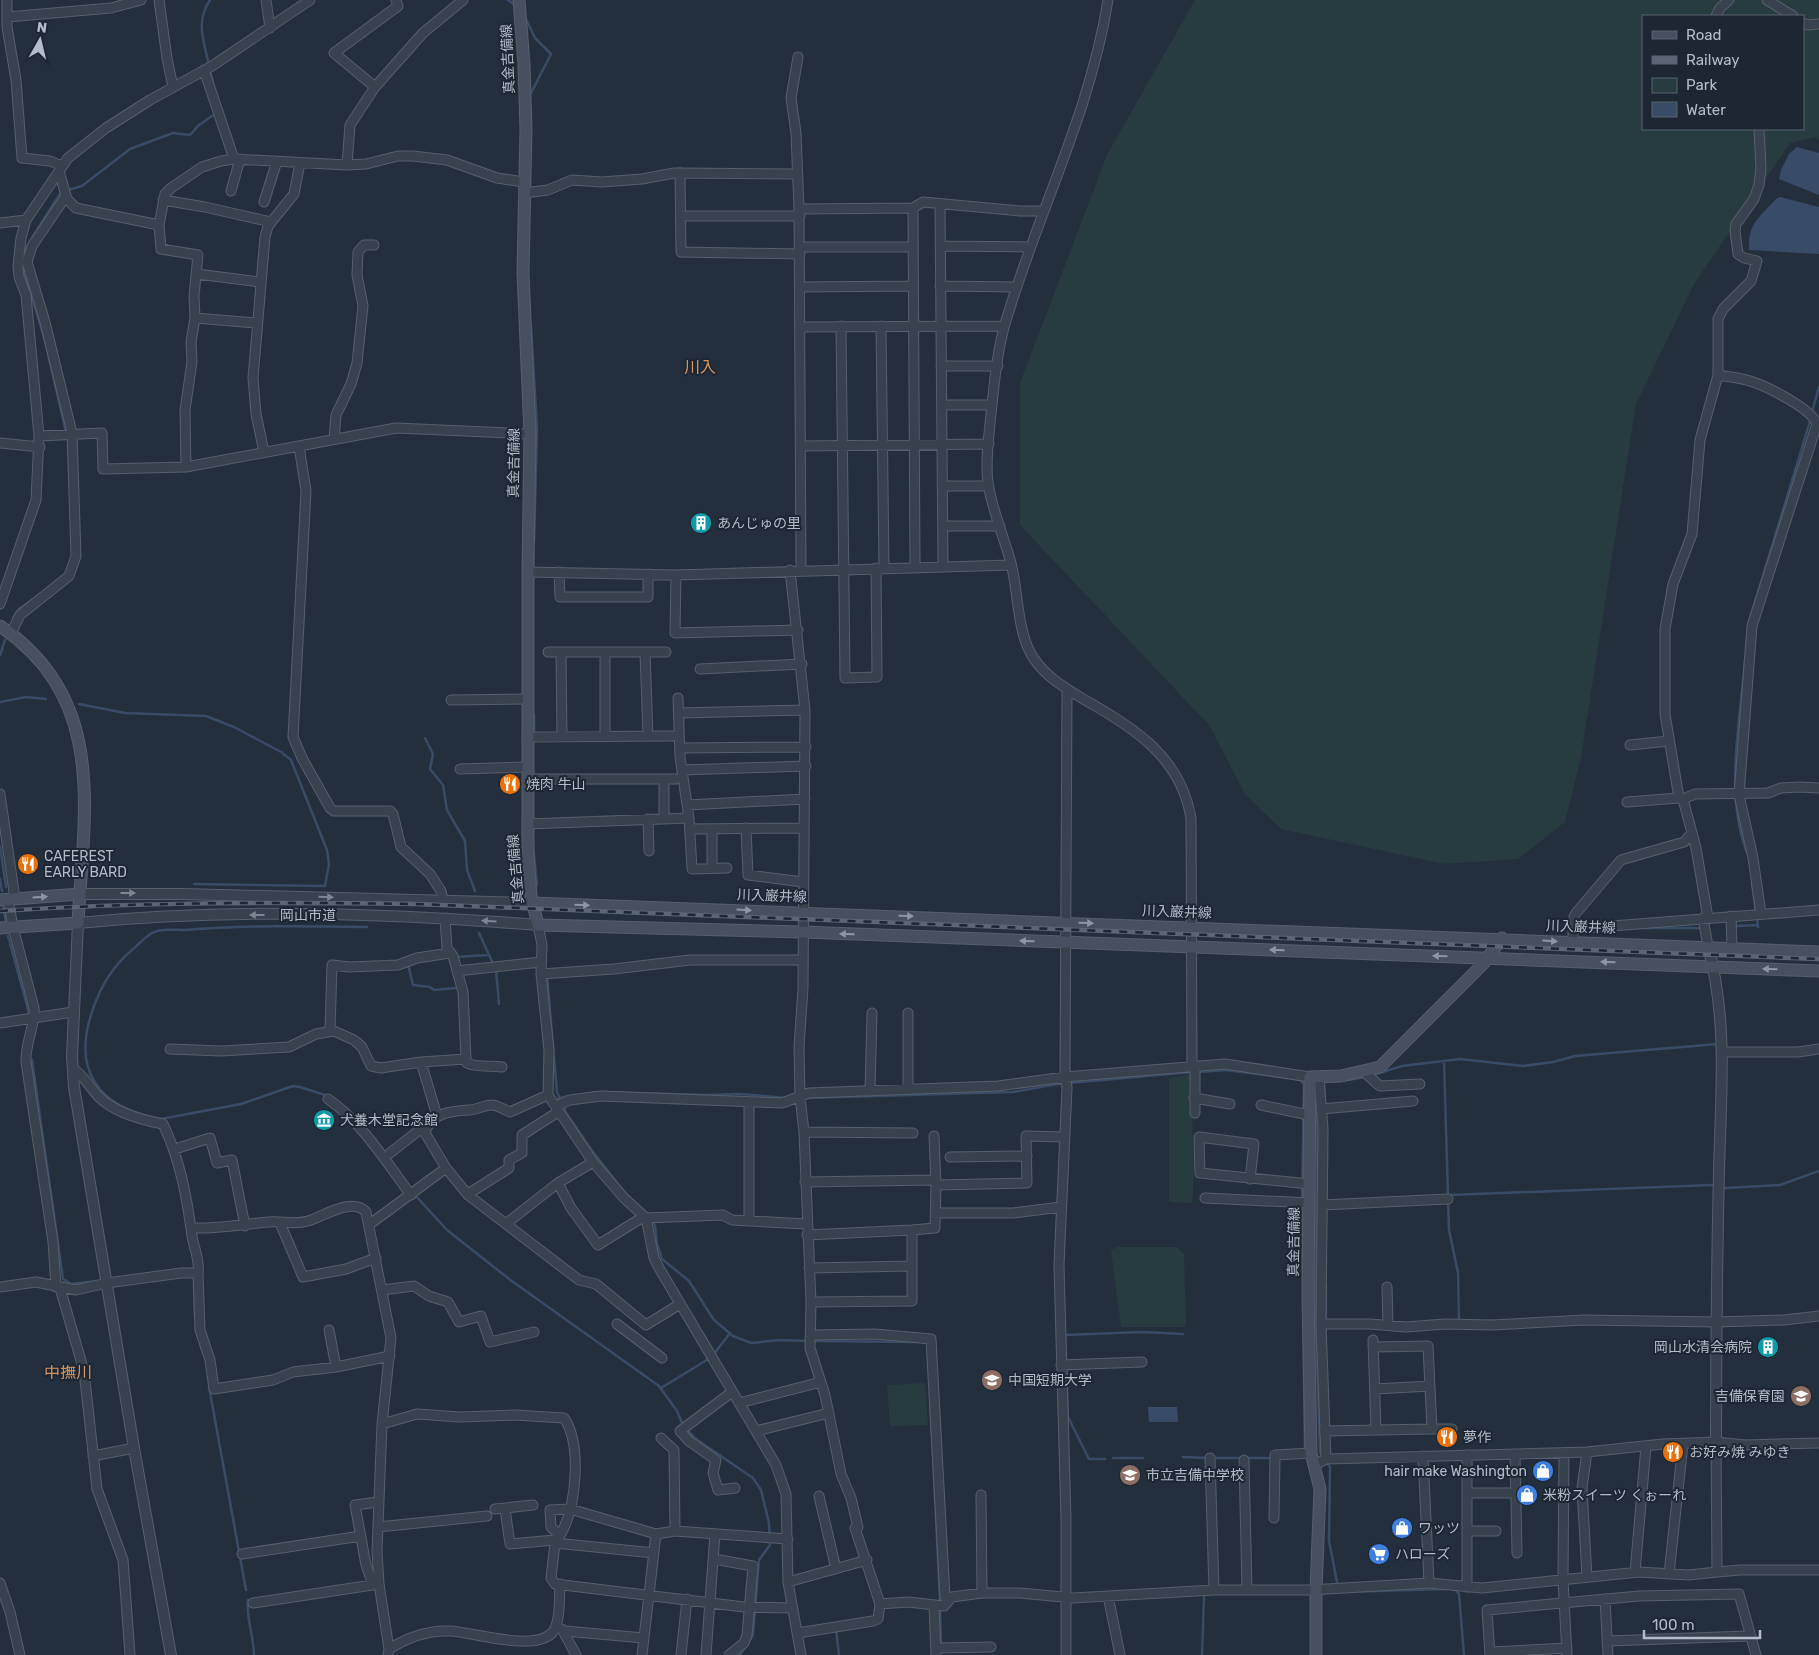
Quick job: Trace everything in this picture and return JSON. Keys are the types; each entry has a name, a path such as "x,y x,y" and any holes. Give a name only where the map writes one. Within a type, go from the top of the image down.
{"main road":[{"name":"真金吉備線","path":"520,1 524,64 527,190 523,273 530,434 532,572 527,699 532,737 531,824 528,855 533,903 538,925"},
{"path":"0,626 38,658 55,681 69,708 78,734 84,786 78,923 0,928"},
{"path":"8,900 80,894"},
{"name":"川入巌井線","path":"533,903 1502,938 1819,952"},
{"path":"538,925 803,932 1819,970"},
{"path":"1314,1077 1367,1075 1380,1066 1488,958 1502,938"},
{"name":"真金吉備線","path":"1314,1077 1305,1114 1305,1183 1315,1204 1308,1297 1307,1454 1322,1461 1316,1590 1316,1655"}],"street":[{"path":"6,0 16,80 22,158 50,161 60,169 65,193 76,208 159,224"},
{"path":"7,17 111,8 141,0"},
{"path":"159,0 173,87"},
{"path":"266,0 270,28"},
{"path":"0,604 36,500 40,447 26,296 19,277 18,266 21,238 26,220 60,169 74,153 106,128 208,68 310,0"},
{"path":"375,87 334,53 398,6 396,0"},
{"path":"347,165 350,125 375,87 423,33 463,0"},
{"path":"1108,0 1102,36 1090,85 1030,247 1004,326 992,404 989,444 989,486 1011,565 1024,637 1029,650 1044,672 1067,691 1120,720 1141,736 1164,758 1183,786 1191,818 1191,946 1195,1113"},
{"path":"1716,15 1720,8 1729,0"},
{"path":"1767,0 1791,15"},
{"path":"1804,23 1819,24"},
{"path":"798,58 791,98 798,174 800,250 801,570"},
{"path":"208,68 218,112 237,159 231,191"},
{"path":"1717,1572 1716,1322 1722,1048 1713,966 1708,947 1706,918 1692,833 1681,799 1669,741 1664,695 1665,629 1673,584 1692,534 1700,440 1718,375 1718,319 1723,309 1751,281 1757,261 1744,258 1738,254 1735,231 1756,195 1761,168 1759,130"},
{"path":"186,467 185,410 195,318 194,296 198,255 162,249 159,224 163,200 171,188 202,167 237,159 347,165 366,164 398,156 432,157 527,190 572,180 602,182 680,174 798,174"},
{"path":"264,202 277,161"},
{"path":"264,452 256,414 253,378 256,323 266,231 270,222 294,194 300,163"},
{"path":"680,174 681,252 913,247"},
{"path":"11,634 20,615 65,581 74,567 76,550 68,434 45,322 27,262 32,246 65,193"},
{"path":"163,200 205,207 270,222"},
{"path":"681,216 913,208 923,202 1044,211"},
{"path":"940,204 943,567"},
{"path":"913,208 915,567"},
{"path":"0,224 26,220"},
{"path":"334,439 336,414 351,384 356,363 363,306 357,269 358,252 364,245 374,245"},
{"path":"940,246 1030,247"},
{"path":"197,274 260,282"},
{"path":"800,287 913,286"},
{"path":"940,286 1017,287"},
{"path":"195,318 256,323"},
{"path":"801,326 1004,326"},
{"path":"841,326 845,678 877,678 883,445 881,326"},
{"path":"941,366 998,366"},
{"path":"1718,375 1751,381 1763,386 1812,415 1817,424 1752,626 1736,794 1753,858 1758,914"},
{"path":"942,405 992,404"},
{"path":"40,436 102,433 103,469 186,467 396,428 530,434"},
{"path":"0,443 40,447"},
{"path":"801,446 989,444"},
{"path":"300,446 306,491 293,737 302,758 330,808 334,811 390,811 401,846 430,874 441,891 443,900"},
{"path":"942,486 989,486"},
{"path":"943,526 1000,526"},
{"path":"532,572 676,575 790,570 1011,565"},
{"path":"790,570 802,664 806,746 800,1097 804,1132 806,1224 811,1302 810,1348 830,1413 841,1474 851,1498 858,1527 855,1528 880,1604 878,1619 874,1621 798,1633"},
{"path":"559,572 560,597 648,597 648,574"},
{"path":"676,575 675,633 798,630"},
{"path":"548,652 666,652"},
{"path":"561,652 562,737"},
{"path":"605,652 605,736"},
{"path":"645,652 648,736"},
{"path":"700,669 802,664"},
{"path":"1066,1655 1065,1365 1059,1265 1066,1081 1067,691"},
{"path":"678,698 680,748 689,818 692,868 728,868"},
{"path":"451,700 527,699"},
{"path":"679,713 805,710"},
{"path":"532,737 673,736"},
{"path":"1630,745 1669,741"},
{"path":"680,748 806,746"},
{"path":"682,770 806,766"},
{"path":"460,768 531,776 676,779"},
{"path":"664,779 664,818"},
{"path":"1627,802 1681,799 1695,794 1768,793 1781,788 1819,788"},
{"path":"0,794 8,900 35,1018 25,1052 58,1288 84,1371 97,1488 123,1560 130,1655"},
{"path":"687,806 805,799"},
{"path":"531,824 689,818"},
{"path":"648,819 649,851"},
{"path":"746,828 748,875 803,882"},
{"path":"690,829 804,828"},
{"path":"712,829 712,868"},
{"path":"1576,928 1574,917 1617,864 1627,858 1684,842 1692,833"},
{"name":"岡山市道","path":"80,894 135,893 533,903"},
{"path":"1573,942 1573,929 1576,928 1819,910"},
{"name":"岡山市道","path":"78,923 220,915 315,915 445,918 538,925"},
{"path":"1731,916 1732,948"},
{"path":"445,918 447,948 452,956 464,992 467,1063 502,1068"},
{"path":"78,923 72,1069 78,1121 170,1655"},
{"path":"538,925 542,945 541,962 544,974 548,1094 593,1162 644,1218 654,1258 776,1465 786,1494 788,1582 801,1655"},
{"path":"330,1030 332,965 349,967 398,965 417,958 452,956"},
{"path":"544,974 614,969 690,960 803,960"},
{"path":"457,971 541,962"},
{"path":"0,1023 74,1012"},
{"path":"870,1091 872,1013"},
{"path":"908,1013 908,1089"},
{"path":"170,1049 221,1050 290,1046 330,1030 354,1040 362,1047 371,1066 381,1068 421,1062 466,1059"},
{"path":"1722,1048 1798,1052 1819,1049"},
{"path":"421,1062 437,1116"},
{"path":"468,1194 509,1168 509,1160 522,1153 522,1135 570,1100 617,1096 782,1103 809,1093 998,1086 1194,1069 1225,1064 1314,1077 1324,1109 1315,1204 1324,1324 1324,1431 1322,1461 1423,1456 1587,1452 1716,1442 1745,1445 1819,1443"},
{"path":"72,1069 82,1074 93,1091 108,1104 133,1116 164,1124 175,1149 192,1228 192,1236 200,1260 196,1273 200,1330 210,1360 214,1389 273,1380 294,1372 336,1367 390,1356"},
{"path":"1367,1075 1380,1086 1420,1084"},
{"path":"1392,1086 1394,1103"},
{"path":"390,1154 437,1116 460,1108 469,1110 492,1105 510,1112 548,1094"},
{"path":"1194,1098 1230,1104"},
{"path":"328,1099 340,1107 357,1125 412,1193"},
{"path":"1324,1109 1413,1101"},
{"path":"749,1102 749,1221"},
{"path":"1261,1105 1305,1114"},
{"path":"427,1124 425,1133 446,1168 468,1194 579,1280 596,1284 646,1325 680,1304"},
{"path":"804,1132 913,1133"},
{"path":"807,1235 935,1228 934,1136"},
{"path":"805,1182 1027,1183 1026,1136 1064,1137"},
{"path":"1250,1179 1254,1144 1199,1137 1200,1173 1250,1179 1305,1183"},
{"path":"175,1149 210,1138 217,1163 232,1160 246,1226"},
{"path":"950,1157 1027,1156"},
{"path":"507,1223 558,1183 593,1162"},
{"path":"370,1224 446,1168"},
{"path":"558,1183 571,1208 598,1245 644,1218 658,1216 723,1215 732,1220 806,1224"},
{"path":"1206,1198 1315,1204 1448,1199"},
{"path":"192,1228 246,1226 271,1222 302,1222 337,1210 356,1206 366,1212 370,1224 391,1338 390,1356 384,1383 376,1584 388,1652 406,1638 433,1631 451,1631 510,1641 543,1638 552,1633 556,1624 560,1584"},
{"path":"936,1213 1012,1213 1061,1207"},
{"path":"280,1223 303,1277 346,1269 376,1258"},
{"path":"811,1302 912,1301 912,1230"},
{"path":"808,1268 912,1266"},
{"path":"0,1288 36,1282 58,1288 76,1290 107,1283 196,1273"},
{"path":"382,1290 414,1286 429,1296 448,1302 459,1322 481,1316 490,1342 534,1332"},
{"path":"1387,1287 1388,1325"},
{"path":"1324,1324 1406,1327 1584,1320 1716,1322 1784,1320 1819,1316"},
{"path":"629,1333 642,1322"},
{"path":"617,1324 662,1358"},
{"path":"329,1330 336,1367"},
{"path":"811,1334 875,1334 931,1339 945,1597 941,1604 940,1650 991,1647"},
{"path":"1376,1430 1373,1343 1428,1346 1432,1429"},
{"path":"1065,1365 1142,1362"},
{"path":"739,1403 821,1382"},
{"path":"1375,1388 1430,1386"},
{"path":"732,1392 680,1431 688,1441 716,1460 712,1473 718,1490 735,1488"},
{"path":"756,1430 830,1413"},
{"path":"382,1424 417,1414 460,1417 515,1415 564,1418 575,1452 577,1471 570,1509 557,1539 551,1578 555,1584 649,1594 710,1603 792,1608"},
{"path":"1324,1431 1452,1428"},
{"path":"661,1438 674,1450 675,1531"},
{"path":"1669,1574 1683,1444"},
{"path":"1635,1572 1646,1446"},
{"path":"93,1456 134,1448"},
{"path":"1564,1452 1563,1580 1564,1604 1567,1651 1490,1654 1487,1610 1564,1604 1639,1596 1739,1594 1749,1636 1756,1655"},
{"path":"1587,1452 1582,1488 1587,1577"},
{"path":"1274,1518 1275,1455 1307,1454"},
{"path":"1515,1454 1517,1553"},
{"path":"1467,1455 1467,1587"},
{"path":"1423,1456 1429,1584"},
{"path":"1210,1458 1214,1590"},
{"path":"1244,1460 1247,1590"},
{"path":"1467,1493 1516,1493"},
{"path":"981,1495 982,1593"},
{"path":"819,1496 836,1569"},
{"path":"376,1584 366,1564 355,1505 378,1502"},
{"path":"533,1505 500,1509 510,1544 557,1539 654,1553"},
{"path":"557,1539 551,1527 550,1510 570,1509 656,1534 675,1531 788,1539"},
{"path":"378,1527 487,1516"},
{"path":"1467,1531 1496,1531"},
{"path":"642,1655 656,1534"},
{"path":"706,1655 715,1534"},
{"path":"242,1554 361,1536"},
{"path":"714,1559 753,1566 753,1607 747,1635 744,1643 729,1655"},
{"path":"788,1582 867,1560"},
{"path":"880,1604 908,1602 941,1604 952,1597 982,1593 1065,1597 1214,1590 1316,1590 1429,1584 1482,1588 1635,1572 1669,1574 1740,1570 1819,1570"},
{"path":"0,1583 10,1612 20,1655"},
{"path":"253,1603 376,1584"},
{"path":"1108,1596 1120,1655"},
{"path":"681,1655 687,1599"},
{"path":"1605,1599 1608,1655"},
{"path":"556,1624 565,1631 576,1655"},
{"path":"565,1631 644,1638"},
{"path":"1607,1641 1749,1636"}],"green space":[{"path":"1195,0 1819,0 1819,140 1815,137 1790,143 1694,284 1636,404 1581,757 1565,822 1518,859 1444,864 1281,829 1245,794 1209,725 1020,525 1020,383 1107,155"},
{"path":"1191,1074 1194,1174 1192,1203 1169,1202 1169,1078"},
{"path":"1117,1247 1177,1247 1184,1254 1186,1324 1184,1327 1121,1327 1111,1250"},
{"path":"925,1383 928,1425 890,1426 887,1385"}],"water":[{"path":"1797,147 1819,153 1819,195 1779,179 1789,154"},
{"path":"1780,197 1819,207 1819,254 1749,250 1750,233 1753,227 1760,216"},
{"path":"1148,1407 1177,1407 1178,1422 1149,1422"}],"waterway":[{"path":"209,65 203,40 202,24 205,8 210,0"},
{"path":"508,0 515,5"},
{"path":"524,15 535,38 551,54 530,95"},
{"path":"210,71 213,82"},
{"path":"32,238 61,192 82,186 130,149 173,133 190,135 198,126 216,113"},
{"path":"23,258 29,243"},
{"path":"22,266 44,337 66,432"},
{"path":"531,327 537,428 534,542"},
{"path":"1812,412 1819,387"},
{"path":"1748,625 1811,418"},
{"path":"13,618 19,609 32,600"},
{"path":"0,655 5,640"},
{"path":"1745,661 1737,734 1735,785 1741,833 1748,855"},
{"path":"0,702 26,697 46,699"},
{"path":"79,704 125,713 206,716 234,727 281,752 291,760 327,850 329,864 325,886 194,884"},
{"path":"534,715 534,732"},
{"path":"425,738 433,754 430,769 443,785 447,810 465,841 467,870 475,891"},
{"path":"533,845 537,885"},
{"path":"0,846 6,887"},
{"path":"0,879 2,891"},
{"path":"1752,883 1756,912"},
{"path":"3,908 6,922"},
{"path":"1757,918 1758,927"},
{"path":"1736,926 1758,925"},
{"path":"328,1096 293,1086 241,1104 161,1119 139,1114 121,1106 106,1095 95,1083 88,1068 85,1050 87,1031 96,1000 108,976 125,956 155,931 299,926 367,927"},
{"path":"1644,928 1699,928"},
{"path":"479,933 496,970 499,1004"},
{"path":"8,936 30,1017"},
{"path":"455,957 488,955"},
{"path":"408,964 413,985 430,987 434,990 456,988 457,986"},
{"path":"547,976 557,1092 566,1113 593,1152 625,1193 649,1216"},
{"path":"1373,1075 1402,1066 1460,1059 1523,1066 1553,1062 1575,1056 1718,1044"},
{"path":"32,1060 63,1279 71,1284 96,1281"},
{"path":"1444,1061 1449,1230 1458,1273 1459,1322"},
{"path":"1198,1072 1227,1070 1301,1080"},
{"path":"807,1098 1013,1092 1058,1084 1192,1072"},
{"path":"1348,1080 1365,1077"},
{"path":"1300,1080 1304,1084 1302,1200"},
{"path":"1324,1083 1325,1104"},
{"path":"559,1098 597,1092"},
{"path":"603,1092 705,1095 741,1094 786,1098"},
{"path":"1315,1093 1317,1155 1315,1296 1320,1452 1323,1458"},
{"path":"337,1101 348,1110"},
{"path":"1326,1216 1327,1154"},
{"path":"1725,1188 1780,1185 1819,1171"},
{"path":"1449,1195 1712,1185"},
{"path":"415,1195 447,1230 509,1279 659,1386 677,1411 683,1425"},
{"path":"1302,1205 1305,1452"},
{"path":"652,1221 655,1226 657,1244 662,1259 689,1281 714,1320 733,1336 751,1343 780,1340 808,1341"},
{"path":"181,1269 195,1269"},
{"path":"1326,1286 1326,1321"},
{"path":"194,1287 195,1314"},
{"path":"1105,1459 1089,1459 1068,1417 1065,1335 1142,1332 1183,1334"},
{"path":"714,1354 730,1333"},
{"path":"198,1336 203,1352"},
{"path":"813,1341 915,1342"},
{"path":"661,1388 710,1358"},
{"path":"209,1387 246,1590"},
{"path":"930,1393 940,1602"},
{"path":"686,1429 696,1439 753,1478 761,1490 769,1523 770,1545 759,1560 753,1635 740,1655"},
{"path":"1183,1457 1207,1458"},
{"path":"1113,1458 1143,1458"},
{"path":"1212,1458 1272,1458"},
{"path":"1326,1462 1330,1467 1329,1541 1338,1587"},
{"path":"1340,1592 1447,1589"},
{"path":"1455,1589 1459,1594 1464,1655"},
{"path":"1202,1655 1204,1597"},
{"path":"248,1600 248,1614 254,1655"},
{"path":"940,1608 941,1645"},
{"path":"836,1629 839,1655"}],"railway":[{"path":"0,911 208,903 416,904 1819,959"}],"place":[{"name":"あんじゅの里","path":"701,523"},
{"name":"焼肉 牛山","path":"510,784"},
{"name":"CAFEREST EARLY BARD","path":"28,864"},
{"name":"犬養木堂記念館","path":"324,1120"},
{"name":"岡山水清会病院","path":"1768,1347"},
{"name":"中国短期大学","path":"992,1380"},
{"name":"吉備保育園","path":"1801,1396"},
{"name":"夢作","path":"1447,1437"},
{"name":"お好み焼 みゆき","path":"1673,1452"},
{"name":"hair make Washington","path":"1543,1471"},
{"name":"市立吉備中学校","path":"1130,1475"},
{"name":"米粉スイーツ くぉーれ","path":"1527,1495"},
{"name":"ワッツ","path":"1402,1528"},
{"name":"ハローズ","path":"1379,1554"}],"district":[{"name":"川入","path":"700,367"},
{"name":"中撫川","path":"68,1372"}]}
